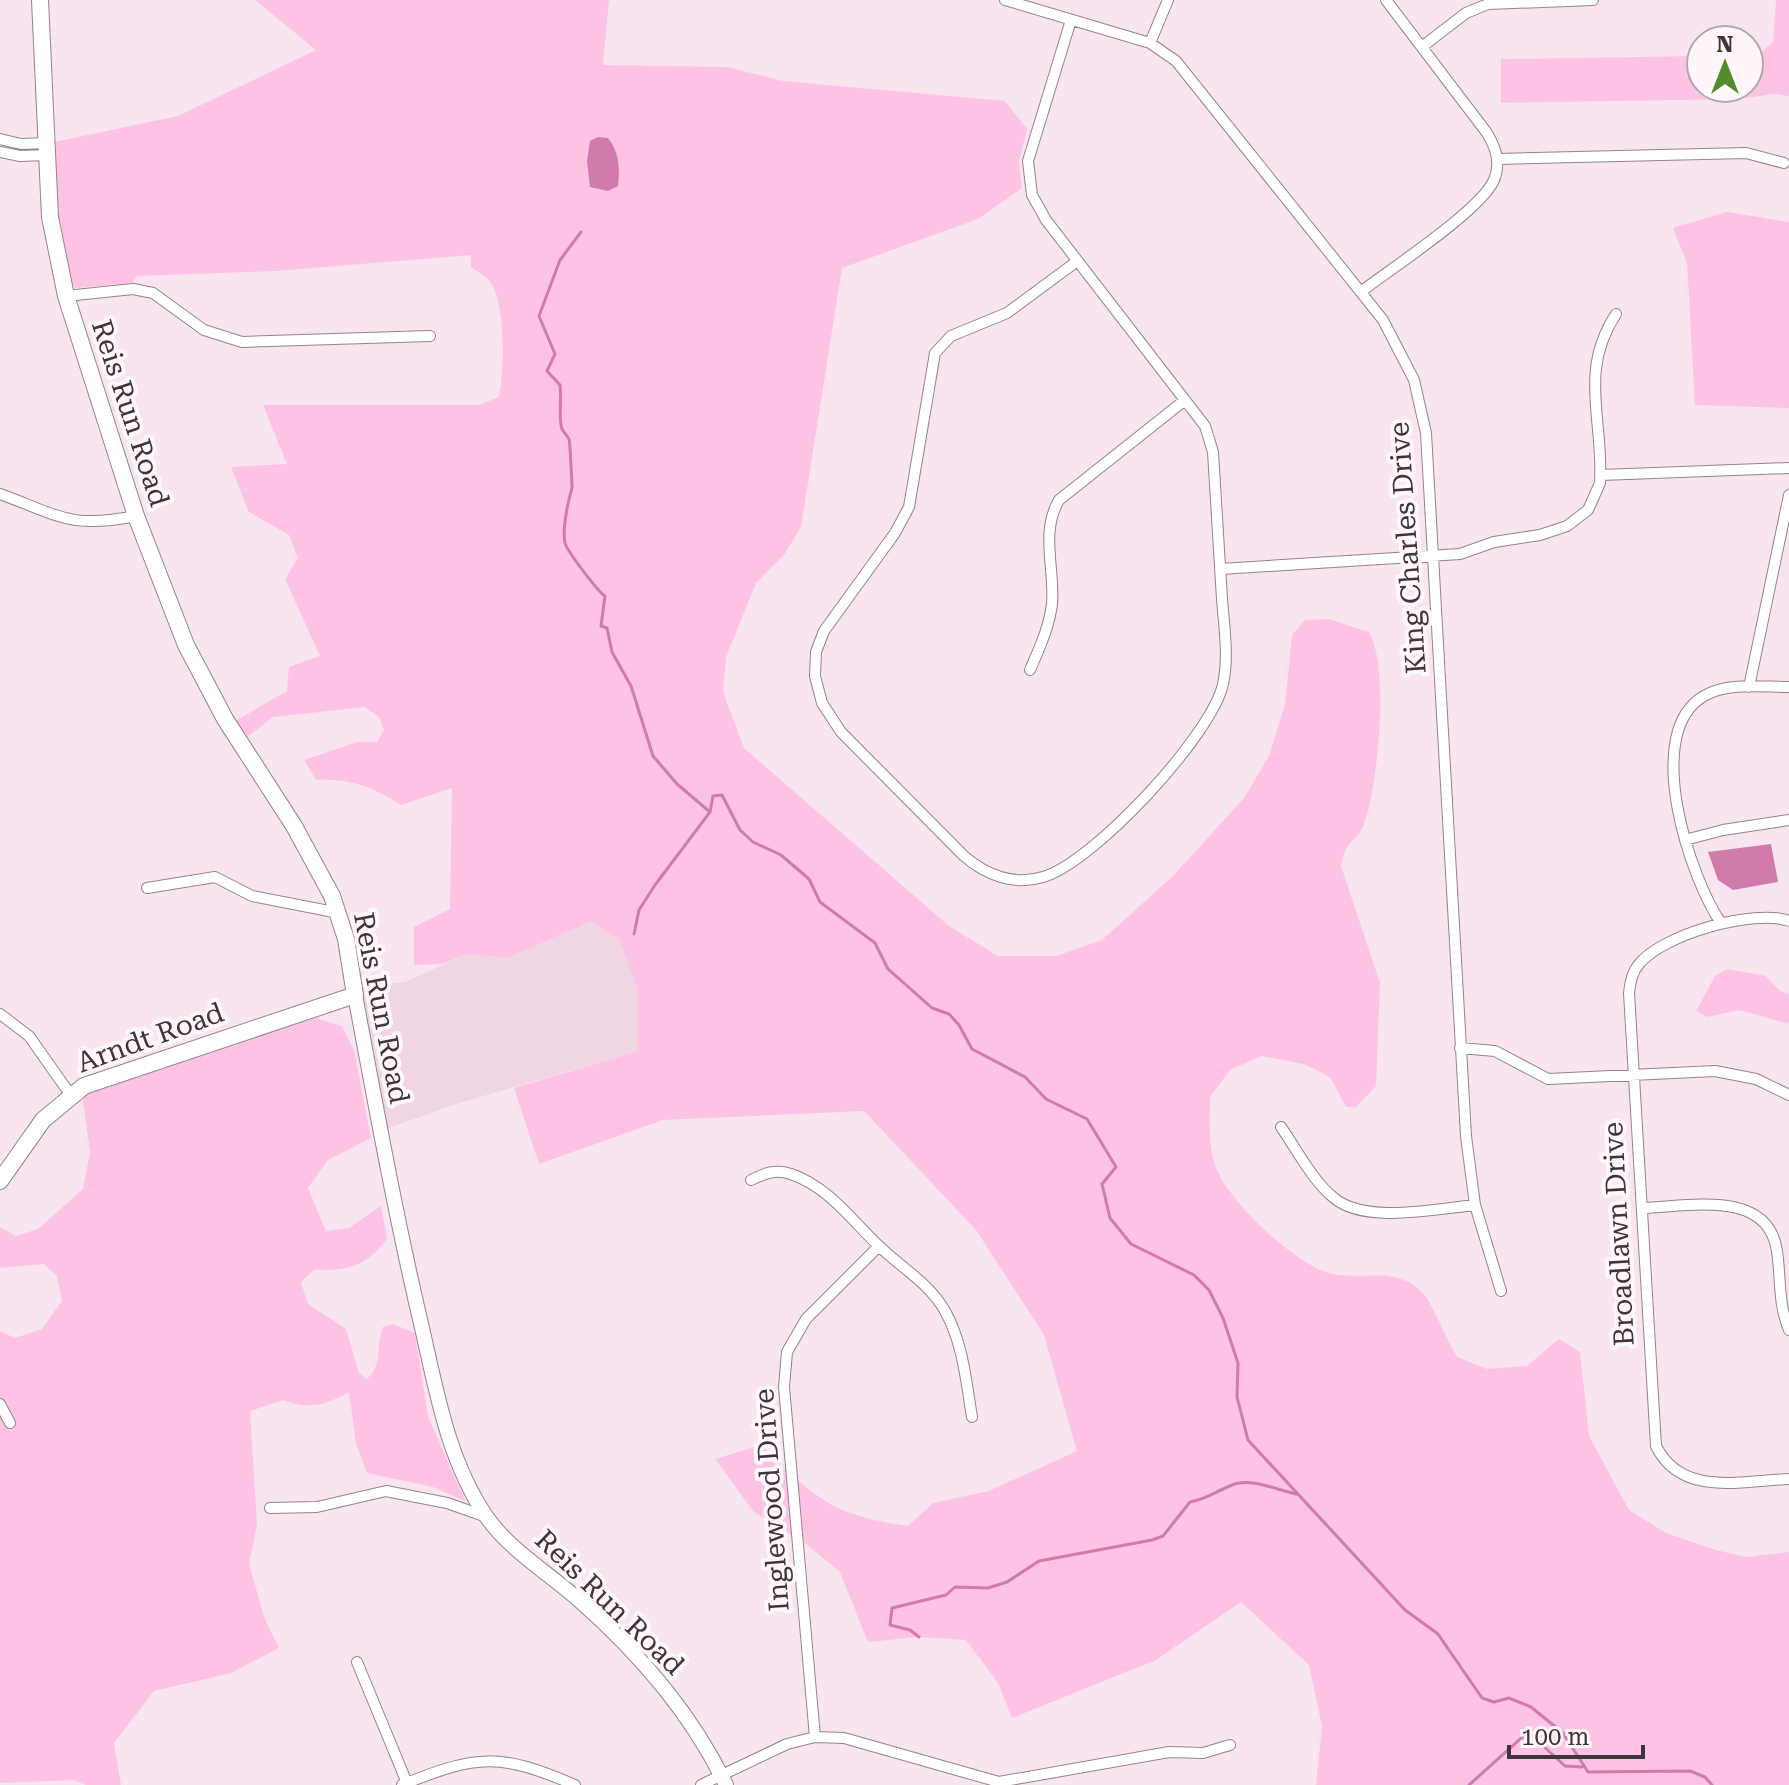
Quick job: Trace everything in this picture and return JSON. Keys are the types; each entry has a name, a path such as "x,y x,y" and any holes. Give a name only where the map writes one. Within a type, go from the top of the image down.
{"main road":[{"name":"Reis Run Road","path":"40,0 51,236 66,296 136,516 181,633 228,725 294,826 339,913 355,995"},
{"name":"Arndt Road","path":"0,1181 26,1140 70,1094 116,1074 355,995"}],"street":[{"name":"King Charles Drive","path":"1005,0 1150,43 1186,71 1362,291 1396,339 1420,397 1426,433 1466,1136 1475,1205 1501,1291"},
{"path":"1150,43 1168,0"},
{"path":"1362,291 1484,194 1496,176 1498,159 1487,133 1386,0"},
{"path":"1423,46 1466,13 1488,4 1593,0"},
{"path":"1071,20 1033,136 1028,174 1037,207 1076,262 1205,426 1213,452 1226,659 1223,687 1211,712 1165,776 1073,862 1043,877 1001,877 974,865 841,732 822,703 815,676 820,641 833,617 895,533 909,507 935,353 951,336 1007,313 1076,262"},
{"path":"0,139 47,149"},
{"path":"0,152 20,156 47,149"},
{"path":"1498,159 1746,153 1784,163"},
{"path":"66,296 133,289 153,293 204,330 242,342 430,336"},
{"path":"1220,569 1433,558 1460,554 1494,542 1540,535 1567,526 1588,510 1599,490 1601,475 1594,371 1601,337 1616,314"},
{"path":"1030,670 1047,628 1052,604 1048,532 1052,512 1073,487 1185,400"},
{"path":"1601,475 1789,468"},
{"path":"0,494 77,522 97,524 136,516"},
{"path":"1749,687 1789,495"},
{"path":"1721,923 1699,885 1673,789 1676,749 1683,722 1687,713 1706,695 1749,687 1789,687"},
{"path":"1685,840 1723,830 1789,820"},
{"path":"147,888 206,875 279,904 339,913"},
{"name":"Broadlawn Drive","path":"1789,921 1758,915 1721,923 1654,951 1636,969 1629,993 1653,1431 1662,1458 1674,1471 1692,1480 1789,1479"},
{"name":"Reis Run Road","path":"355,995 398,1225 448,1439 487,1517 511,1543 583,1603 649,1669 689,1721 724,1780"},
{"path":"0,1014 29,1036 70,1094"},
{"path":"1460,1048 1495,1051 1548,1079 1734,1073 1756,1079 1789,1095"},
{"path":"1281,1127 1327,1191 1353,1210 1372,1213 1475,1205"},
{"path":"751,1180 771,1171 793,1174 842,1205 879,1246 920,1280 944,1309 958,1340 972,1417"},
{"path":"1642,1208 1737,1206 1762,1218 1775,1241 1782,1309 1789,1330"},
{"name":"Inglewood Drive","path":"815,1737 784,1387 787,1352 806,1319 879,1246"},
{"path":"0,1404 10,1423"},
{"path":"270,1508 317,1507 386,1491 447,1503 487,1517"},
{"path":"357,1662 405,1784 459,1764 484,1760 519,1762 575,1785"},
{"path":"701,1785 724,1780 787,1744 815,1737 844,1738 999,1782 1169,1752 1203,1753 1230,1745"}],"shaded area":[{"path":"255,0 609,0 603,65 727,67 783,81 1005,101 1027,129 1019,162 1022,188 978,219 842,268 801,527 784,555 756,583 726,657 723,692 744,748 949,926 998,956 1056,956 1102,940 1173,876 1244,798 1269,756 1285,704 1292,635 1305,620 1329,619 1369,632 1379,672 1380,698 1374,782 1364,824 1346,850 1341,866 1380,983 1376,1086 1356,1107 1346,1107 1330,1077 1304,1064 1262,1056 1230,1070 1210,1097 1210,1140 1215,1165 1232,1194 1260,1226 1309,1264 1336,1274 1387,1276 1411,1283 1430,1304 1457,1357 1487,1369 1527,1366 1559,1339 1580,1352 1589,1436 1629,1510 1666,1533 1716,1550 1746,1557 1789,1552 1789,1785 1316,1785 1322,1726 1309,1665 1241,1602 1156,1660 1012,1718 998,1683 966,1640 917,1637 868,1642 840,1572 805,1543 754,1512 715,1459 761,1445 826,1501 860,1516 908,1526 933,1503 989,1491 1077,1451 1044,1335 976,1230 864,1111 663,1120 539,1164 514,1088 638,1051 638,991 619,939 592,921 508,958 467,954 442,964 414,965 414,927 450,909 452,788 401,805 361,785 316,780 304,760 357,742 377,742 384,730 379,717 365,707 273,717 246,738 235,721 287,691 289,667 320,656 285,579 298,558 289,535 249,512 231,467 287,464 263,405 479,405 499,397 503,353 498,301 487,278 471,267 471,255 276,271 137,276 132,283 76,288 68,277 58,242 54,142 178,116 316,50"},
{"path":"1776,0 1789,0 1789,96 1765,95 1765,49 1773,42"},
{"path":"1685,56 1685,100 1501,103 1501,59"},
{"path":"598,137 608,138 618,160 618,186 608,191 590,187 587,161 590,141"},
{"path":"1727,212 1789,222 1789,408 1695,405 1687,263 1673,228"},
{"path":"1771,844 1778,882 1733,890 1718,880 1708,852"},
{"path":"592,921 619,939 638,991 638,1051 456,1104 386,1129 360,986 405,982 467,954 508,958"},
{"path":"1727,969 1766,976 1779,990 1789,994 1789,1024 1739,1010 1708,1017 1696,1011 1715,976"},
{"path":"316,1018 342,1026 354,1050 371,1138 328,1160 308,1188 326,1231 349,1228 381,1206 387,1239 372,1255 356,1265 314,1270 301,1282 308,1304 346,1329 359,1373 367,1379 376,1367 383,1327 393,1324 415,1333 428,1416 465,1501 433,1487 367,1473 356,1444 349,1392 317,1405 300,1405 283,1400 250,1411 257,1524 249,1564 265,1620 279,1648 231,1673 154,1691 114,1743 121,1785 86,1785 74,1780 0,1783 0,1331 15,1338 42,1329 62,1301 57,1276 44,1264 0,1268 0,1227 16,1236 38,1229 83,1189 90,1152 82,1094"}],"waterway":[{"path":"581,232 560,260 539,316 555,354 547,371 560,385 562,430 569,438 572,488 564,537 571,554 605,596 601,626 607,628 612,652 631,686 653,756 677,784 710,812 713,796 722,795 740,830 753,842 781,855 809,879 820,902 875,943 888,969 932,1008 949,1014 972,1049 1025,1077 1046,1099 1087,1119 1116,1167 1102,1184 1110,1218 1131,1244 1194,1275 1209,1290 1223,1318 1238,1363 1237,1397 1248,1440 1405,1610 1438,1634 1482,1698 1494,1702 1509,1698 1531,1707 1563,1733 1588,1772 1690,1771 1705,1777 1712,1785"},
{"path":"634,934 639,910 710,812"},
{"path":"919,1637 910,1630 890,1625 892,1608 946,1595 955,1587 988,1588 1007,1582 1039,1561 1152,1540 1163,1536 1190,1502 1239,1483 1255,1483 1296,1494"},
{"path":"1469,1785 1528,1732 1565,1766 1582,1767"}]}
